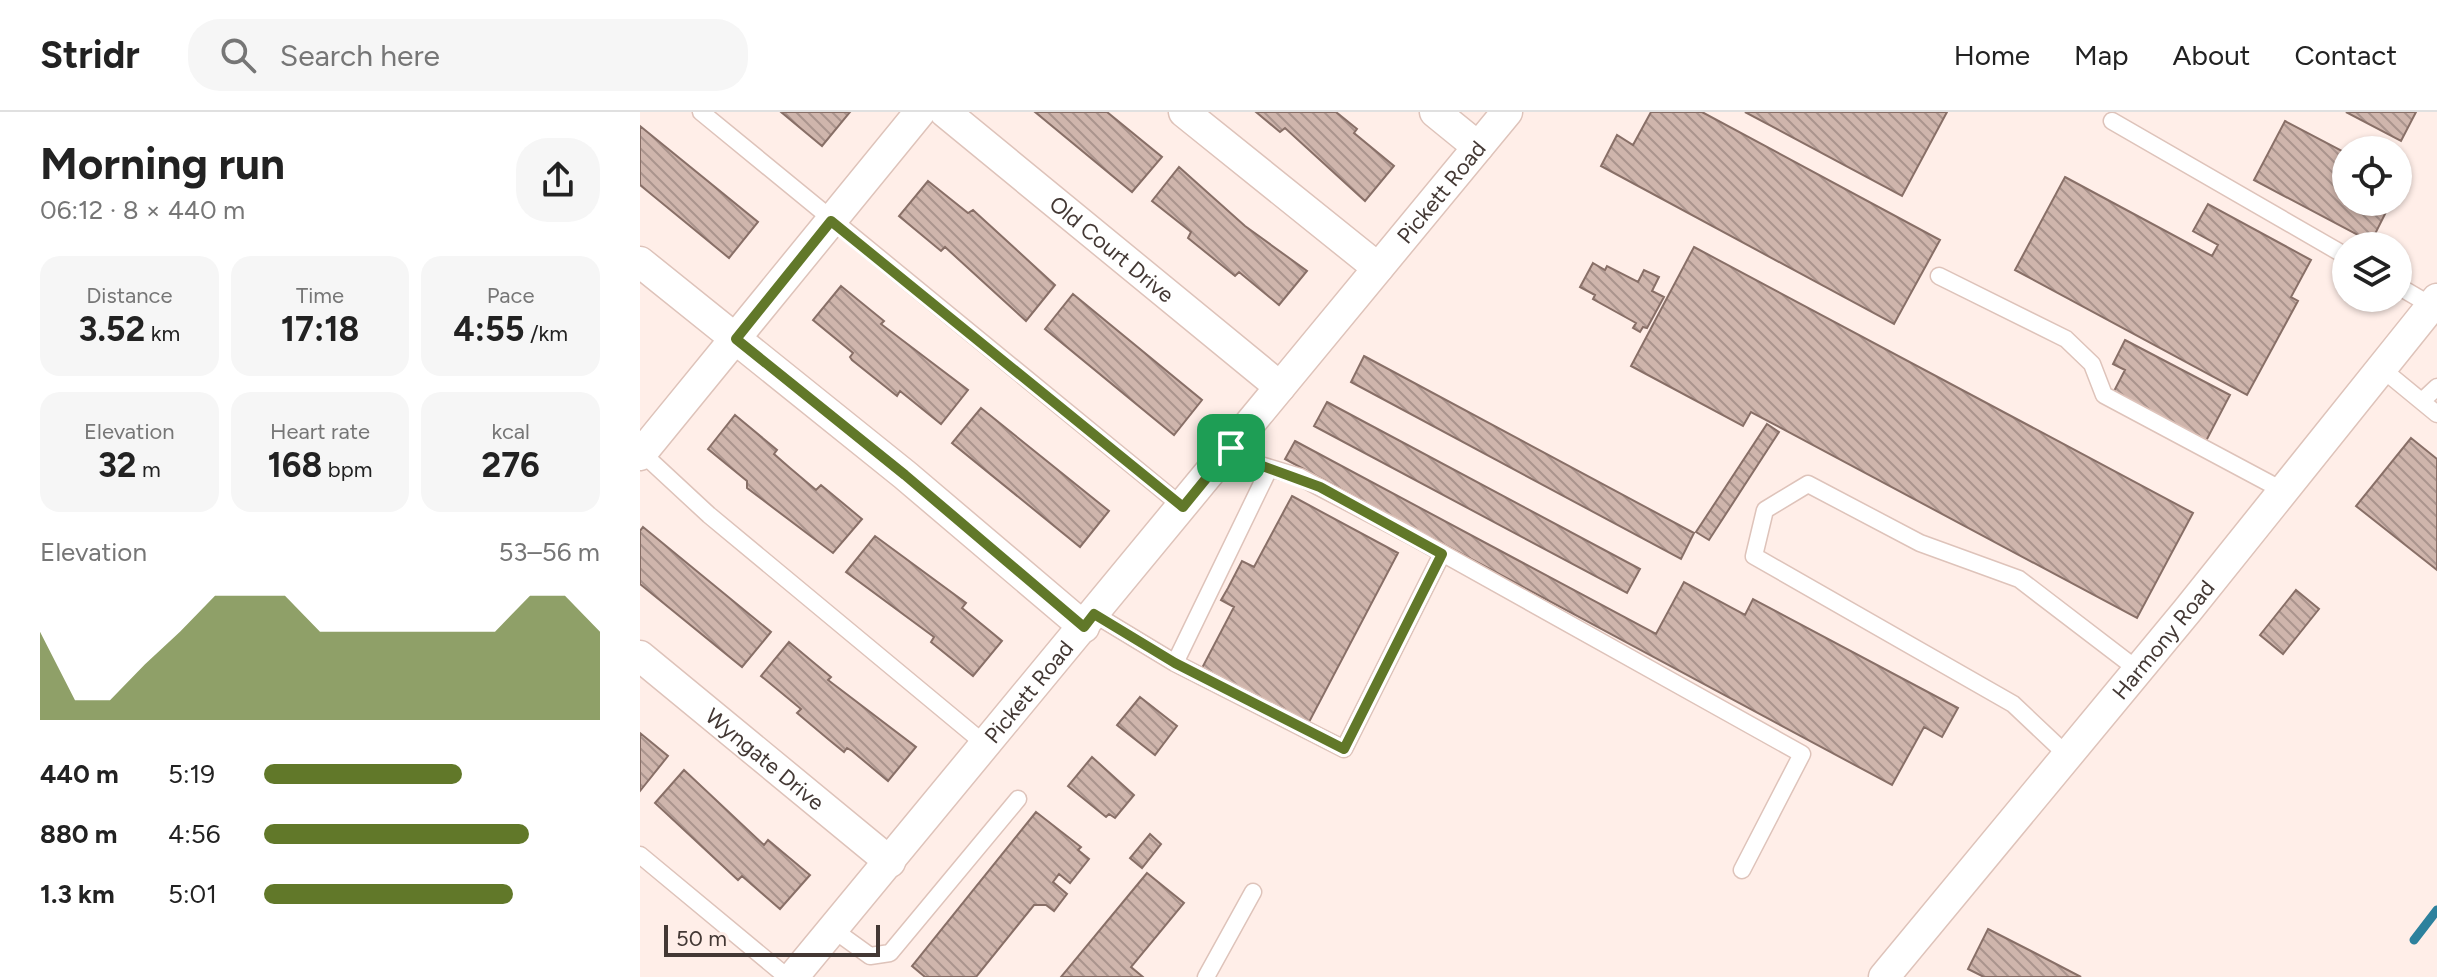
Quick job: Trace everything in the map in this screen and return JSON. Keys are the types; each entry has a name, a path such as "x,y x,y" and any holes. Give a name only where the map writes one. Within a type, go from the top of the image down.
{"street":[{"path":"641,453 920,112"},
{"name":"Old Court Drive","path":"945,112 1280,387"},
{"path":"1184,112 1378,268"},
{"path":"1435,112 1478,147"},
{"name":"Pickett Road","path":"793,977 1507,112"},
{"path":"640,262 1089,621"},
{"name":"Harmony Road","path":"1884,977 2138,670 2434,302"},
{"name":"Wyngate Drive","path":"640,656 890,862"}],"lane":[{"path":"701,112 1183,507"},
{"path":"2112,121 2332,248"},
{"path":"1939,276 2066,339 2092,364 2104,395 2282,490"},
{"path":"2412,292 2434,302"},
{"path":"2381,368 2437,414"},
{"path":"2422,401 2437,387"},
{"path":"1231,448 1269,469 1320,487 1802,754 1742,870"},
{"path":"641,453 709,515 986,745"},
{"path":"1175,663 1269,469"},
{"path":"2067,755 2013,704 1754,556 1765,510 1808,484 1920,543 2019,579 2138,670"},
{"path":"1089,621 1344,749 1442,554"},
{"path":"834,930 870,956 890,953 1018,799"},
{"path":"640,855 787,977"},
{"path":"1206,977 1253,892"}],"building":[{"path":"781,112 850,112 822,146"},
{"path":"1035,112 1107,112 1162,157 1132,192"},
{"path":"1256,112 1336,112 1357,129 1354,133 1394,166 1365,201 1285,128 1280,132"},
{"path":"1651,112 1702,112 1940,240 1894,324 1601,166 1617,135 1633,145"},
{"path":"1745,112 1947,112 1902,196"},
{"path":"2346,112 2416,112 2404,136 2392,136"},
{"path":"2285,121 2332,146 2332,216 2384,216 2376,232 2352,232 2254,180"},
{"path":"640,126 758,222 729,258 640,185"},
{"path":"1179,167 1245,226 1307,271 1279,305 1239,272 1235,276 1188,238 1191,232 1152,201"},
{"path":"2065,177 2212,256 2218,245 2193,231 2208,204 2311,260 2291,297 2298,301 2247,395 2015,270"},
{"path":"928,181 968,213 973,210 1055,285 1026,321 945,247 941,251 899,216"},
{"path":"1694,247 2193,513 2137,618 1751,412 1743,426 1631,366"},
{"path":"1593,263 1605,270 1607,266 1638,282 1644,270 1659,277 1652,291 1664,297 1647,328 1643,327 1640,332 1633,328 1636,323 1593,299 1595,295 1580,287"},
{"path":"841,286 884,321 881,324 968,390 941,424 900,391 897,396 852,360 850,357 853,353 813,320"},
{"path":"1073,294 1202,400 1174,435 1045,329"},
{"path":"2125,340 2230,395 2206,441 2113,393 2125,370 2113,364"},
{"path":"1364,356 1694,533 1681,559 1351,382"},
{"path":"1327,402 1640,569 1627,593 1314,426"},
{"path":"981,408 1109,511 1080,547 952,443"},
{"path":"735,415 777,450 774,454 816,490 821,485 862,519 833,553 747,488 747,481 708,449"},
{"path":"1767,424 1779,432 1709,540 1696,532"},
{"path":"2411,438 2437,459 2437,570 2356,506"},
{"path":"1295,441 1656,634 1684,582 1745,615 1753,599 1958,708 1942,737 1924,727 1892,785 1285,459"},
{"path":"1292,496 1398,553 1308,724 1202,668 1234,607 1221,600 1242,561 1254,567"},
{"path":"643,527 771,632 742,667 640,584 640,531"},
{"path":"875,536 966,603 962,608 1002,641 973,676 931,642 934,637 846,572"},
{"path":"2296,590 2319,609 2283,654 2260,635"},
{"path":"789,642 831,677 828,680 916,747 888,781 852,751 847,748 844,752 828,739 797,713 801,709 761,676"},
{"path":"1140,697 1177,726 1155,755 1117,725"},
{"path":"640,733 668,756 640,791"},
{"path":"1092,757 1134,795 1115,818 1109,814 1106,817 1068,786"},
{"path":"684,770 764,845 768,840 810,875 780,909 742,876 738,880 655,803"},
{"path":"1036,812 1081,847 1078,850 1089,859 1070,883 1059,874 1053,882 1067,894 1054,911 1046,905 1034,905 976,977 925,977 912,966"},
{"path":"1150,834 1161,844 1142,868 1130,858"},
{"path":"1147,873 1184,903 1131,967 1143,977 1061,977"},
{"path":"1988,929 2081,977 1984,977 1968,969"}],"waterway":[{"path":"2414,940 2437,910"}],"route":[{"path":"831,221 1183,507 1231,448 1257,464 1300,477 1320,487 1442,554 1344,749 1175,663 1094,614 1084,627 905,475 736,339 831,221"}]}
